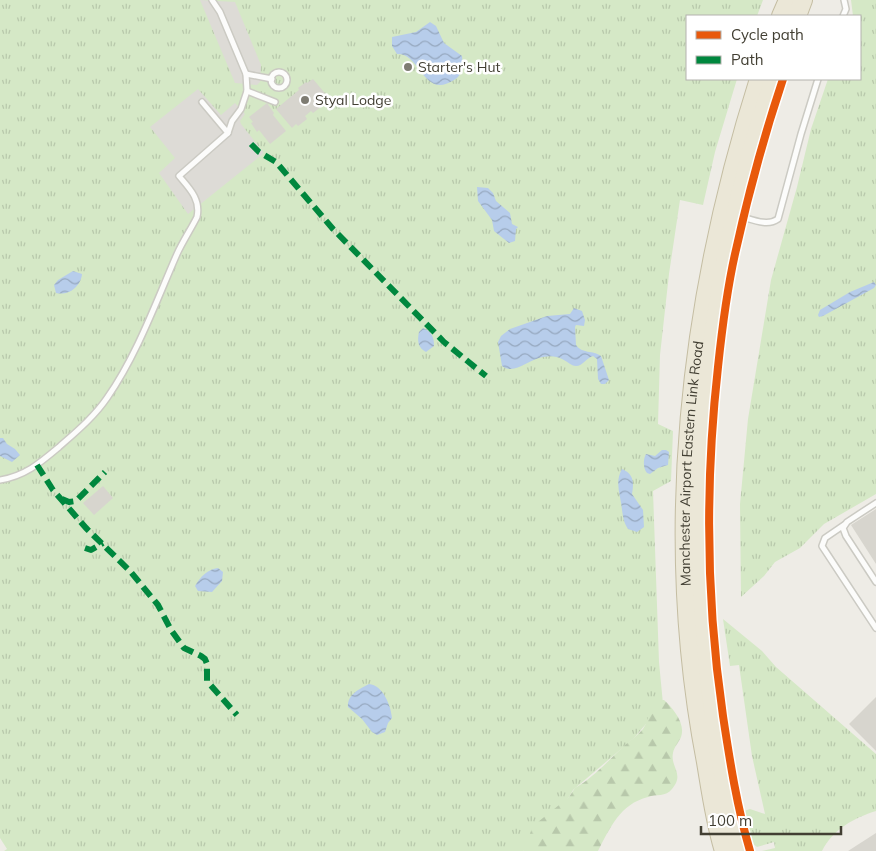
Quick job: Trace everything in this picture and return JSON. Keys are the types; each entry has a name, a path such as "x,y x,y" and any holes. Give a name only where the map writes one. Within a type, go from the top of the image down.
{"highway":[{"path":"781,15 788,0"},
{"path":"797,15 803,0"},
{"name":"Manchester Airport Eastern Link Road","path":"724,851 704,752 694,690 685,588 684,484 694,371 710,266 736,155 759,80"},
{"name":"Manchester Airport Eastern Link Road","path":"740,851 724,783 710,687 701,589 700,535 703,438 708,373 723,272 750,158 774,80"}],"lane":[{"path":"0,480 15,477 37,465 90,420 107,399 126,368 178,252 197,217 196,200 179,176 228,133 232,121 241,109 247,91 246,74 220,12 212,0"},
{"path":"843,15 846,9 844,0"},
{"path":"246,74 272,79"},
{"path":"736,215 762,222 774,222 778,219 813,90 818,80"},
{"path":"247,91 275,102"},
{"path":"202,102 228,133"},
{"path":"876,503 825,538 822,546 876,628"},
{"path":"844,525 843,528 846,536 876,582"}],"green space":[{"path":"0,0 763,0 757,15 686,15 686,80 737,80 715,152 703,205 680,200 660,355 658,424 673,431 671,481 653,491 659,662 663,704 634,738 573,790 523,851 4,851 7,849 0,838"},
{"path":"851,0 876,0 876,494 824,524 800,548 775,562 764,576 741,597 740,504 748,419 771,280 811,129 828,80 861,80 861,15 853,15"},
{"path":"723,619 762,651 776,667 876,754 876,811 845,825 832,836 822,851 762,851 775,848 774,842 757,847 752,843 744,811 750,809 765,814 752,756 739,665 730,666"},
{"path":"664,700 675,712 682,727 681,737 673,753 677,779 670,792 638,800 630,805 617,818 598,851 523,851 533,826 569,797 575,788 595,774 639,733 646,725 650,711 655,703"}],"shaded area":[{"path":"200,0 235,2 261,65 260,82 257,85 235,83"},
{"path":"198,89 221,115 235,103 245,114 240,121 241,124 264,153 188,214 159,173 175,158 150,127"}],"water":[{"path":"430,22 436,26 444,43 462,56 461,73 457,78 444,85 435,84 429,80 412,60 397,54 392,46 392,37 416,32"},
{"path":"477,187 488,188 493,193 496,201 510,213 512,224 518,227 516,229 515,241 509,243 494,231 492,220 478,201"},
{"path":"73,271 82,274 77,286 65,293 56,293 54,285 58,280"},
{"path":"874,282 876,285 874,288 819,317 820,310 850,292"},
{"path":"574,308 582,311 585,320 584,326 576,325 575,327 576,345 581,350 601,356 609,380 605,384 601,384 598,379 597,359 593,356 581,365 576,366 550,356 539,358 516,368 511,369 502,366 498,342 501,336 510,329 547,316 570,314"},
{"path":"423,328 432,335 434,340 434,346 426,352 421,348 418,341 419,332"},
{"path":"0,438 3,438 20,455 12,462 0,456"},
{"path":"662,450 669,452 668,465 658,468 650,474 647,473 644,463 646,454 655,456"},
{"path":"622,469 631,476 633,483 632,494 643,510 644,527 637,532 628,529 623,518 618,484"},
{"path":"218,568 223,572 222,581 212,592 198,591 195,586 199,580 208,572"},
{"path":"369,684 374,685 382,692 388,702 392,718 385,732 377,735 348,707 349,699 358,690"}],"building":[{"name":"Styal Lodge","path":"313,79 328,97 320,104 322,106 305,116 307,119 292,128 276,109 299,90 298,88"},
{"path":"267,103 274,113 273,115 286,131 270,144 259,130 257,132 249,117"},
{"path":"103,486 113,498 94,515 83,503"},
{"path":"876,509 876,564 851,525"},
{"path":"876,697 876,751 849,724"},
{"path":"876,833 876,851 848,851"}],"marked path":[{"path":"251,144 259,152 276,162 333,229 444,342 486,376"},
{"path":"37,465 53,490 86,528 130,571 158,605 171,630 184,648 205,659 207,664 207,681 237,715"},
{"path":"62,499 69,502 76,501 105,472"},
{"path":"85,548 91,550 103,543"}],"cycle path":[{"path":"750,851 734,784 717,672 713,629 709,498 714,411 725,310 732,268 745,210 783,80"}],"place":[{"name":"Starter's Hut","path":"408,67"},
{"name":"Styal Lodge","path":"305,100"}]}
